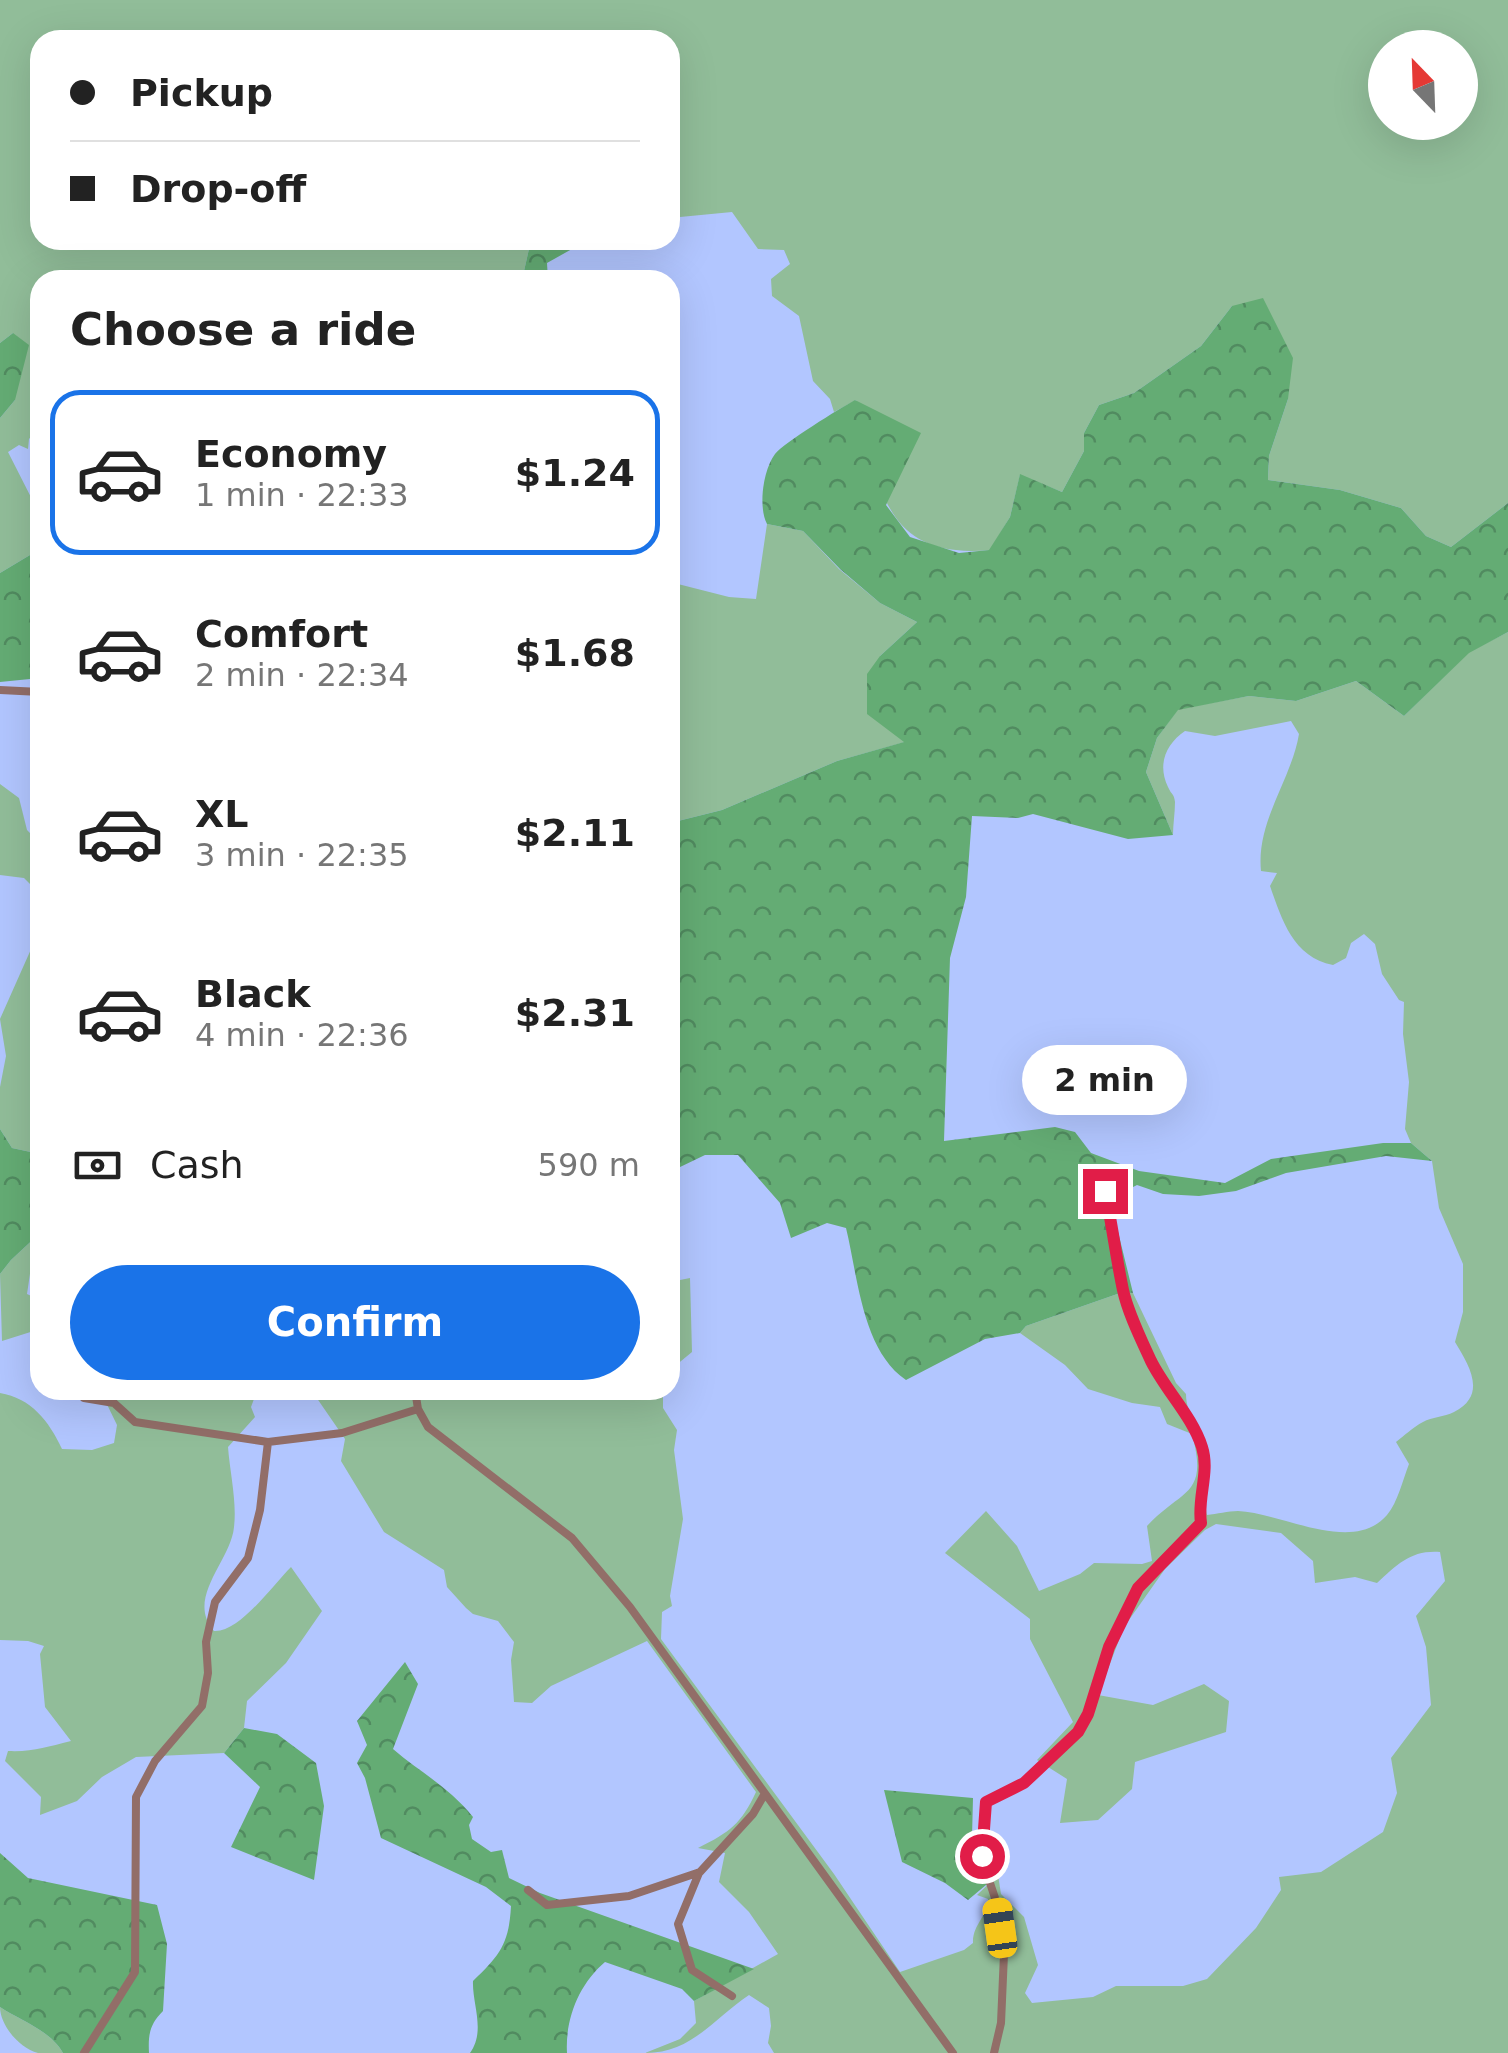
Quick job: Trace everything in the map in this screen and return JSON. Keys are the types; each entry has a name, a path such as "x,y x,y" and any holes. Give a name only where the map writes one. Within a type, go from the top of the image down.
{"street":[{"path":"0,690 30,692"},
{"path":"994,2053 1001,2023 1004,1954 996,1900 982,1856 986,1802 1024,1783 1078,1732 1088,1714 1109,1647 1138,1588 1201,1523 1198,1504 1205,1464 1203,1450 1152,1363 1123,1292 1105,1191 1128,1176"},
{"path":"96,1400 114,1403 136,1422 268,1442 342,1433 418,1409"},
{"path":"417,1400 428,1427 572,1538 630,1607 952,2053"},
{"path":"84,2053 135,1972 136,1798 155,1761 202,1706 208,1673 206,1642 212,1615 216,1602 248,1558 260,1510 268,1442"},
{"path":"732,1996 692,1970 678,1924 700,1872 753,1814 764,1796"},
{"path":"528,1890 547,1905 629,1896 700,1872"}],"green space":[{"path":"0,0 1508,0 1508,503 1451,547 1426,536 1401,508 1340,490 1268,480 1269,456 1288,399 1232,306 1201,346 1134,393 1099,405 1084,433 1084,451 1062,492 1020,475 1010,517 990,550 954,550 926,542 906,529 880,487 856,400 834,412 830,399 813,381 799,316 772,296 771,279 790,264 784,250 758,249 732,212 680,217 680,30 30,30 30,250 529,250 524,270 30,270 30,438 28,449 19,445 8,452 30,495 30,555 0,573 0,418 15,400 13,333 0,343"},
{"path":"529,250 570,250 547,263 547,270 524,270"},
{"path":"1263,298 1293,358 1288,399 1269,456 1268,480 1340,490 1401,508 1426,536 1451,547 1508,503 1508,632 1469,653 1404,716 1356,681 1296,701 1249,696 1178,710 1157,738 1146,772 1173,835 1128,839 1033,814 1018,818 972,816 966,897 950,958 944,1141 1055,1127 1075,1132 1091,1153 1139,1171 1225,1183 1271,1159 1383,1143 1411,1143 1432,1161 1386,1156 1286,1173 1236,1191 1199,1196 1163,1194 1137,1185 1110,1199 1133,1293 1123,1292 1026,1326 1020,1333 985,1339 906,1380 891,1367 871,1332 846,1228 827,1223 791,1238 780,1203 738,1155 705,1155 680,1167 680,820 722,810 837,761 904,742 867,714 867,674 880,656 917,622 880,603 803,531 767,524 762,499 767,469 781,449 855,400 921,433 886,505 910,537 959,553 989,550 1010,517 1020,474 1062,492 1084,451 1084,433 1099,405 1134,393 1201,346 1232,306"},
{"path":"13,333 29,345 15,400 0,418 0,343"},
{"path":"767,524 803,531 839,569 880,603 917,622 880,656 905,742 837,761 722,810 680,820 680,585 729,597 756,599"},
{"path":"30,555 30,679 0,682 0,573"},
{"path":"1508,632 1508,2053 774,2053 768,2043 769,2008 749,1995 689,2041 645,2053 680,2039 696,2023 694,2001 778,1954 749,1912 719,1882 725,1853 698,1848 733,1826 756,1792 647,1641 551,1686 532,1703 514,1702 514,1642 498,1621 466,1608 447,1587 444,1570 384,1532 341,1461 345,1439 318,1400 663,1400 663,1408 677,1430 674,1450 683,1519 670,1596 672,1606 662,1612 661,1639 834,1874 900,1972 964,1950 973,1943 988,1899 977,1895 998,1875 1001,1894 1024,1917 1038,1965 1025,1993 1032,2003 1093,1997 1116,1986 1183,1986 1207,1979 1256,1928 1281,1890 1279,1877 1321,1872 1383,1832 1397,1793 1391,1758 1431,1705 1426,1647 1416,1616 1445,1581 1440,1552 1413,1556 1377,1583 1355,1577 1315,1583 1313,1561 1281,1533 1216,1524 1205,1530 1165,1569 1124,1627 1098,1695 1153,1705 1204,1684 1229,1701 1226,1732 1135,1762 1132,1789 1098,1820 1060,1823 1067,1779 1037,1760 1073,1722 1030,1639 1030,1619 945,1553 986,1511 1017,1546 1039,1591 1080,1574 1094,1563 1152,1561 1147,1526 1194,1481 1197,1470 1192,1434 1167,1424 1160,1407 1088,1389 1065,1365 1020,1333 1026,1326 1123,1292 1133,1293 1176,1383 1186,1394 1207,1452 1207,1515 1256,1513 1337,1532 1356,1532 1373,1526 1391,1510 1409,1464 1396,1442 1423,1422 1454,1412 1470,1397 1472,1379 1455,1342 1463,1312 1463,1264 1439,1208 1432,1161 1411,1143 1405,1129 1409,1082 1404,1002 1382,974 1375,944 1364,934 1351,943 1346,958 1333,965 1308,954 1291,935 1279,912 1270,886 1277,873 1261,871 1264,835 1299,734 1291,721 1215,736 1185,731 1178,736 1168,748 1163,770 1175,802 1173,835 1146,772 1157,738 1178,709 1249,696 1296,701 1356,681 1404,716 1469,652"},
{"path":"0,784 19,798 30,833 30,884 24,878 0,875"},
{"path":"30,952 30,1152 12,1148 0,1129 0,1087 6,1056 0,1019"},
{"path":"0,1129 12,1148 30,1152 30,1242 0,1274"},
{"path":"30,1242 30,1332 2,1341 0,1274"},
{"path":"690,1278 692,1352 680,1362 680,1280"},
{"path":"0,1393 21,1400 38,1412 62,1449 92,1450 114,1443 117,1425 105,1400 254,1400 251,1407 255,1417 228,1447 234,1527 207,1593 206,1618 214,1631 234,1624 291,1567 322,1611 286,1663 247,1701 244,1728 224,1753 136,1757 102,1777 77,1801 40,1815 41,1797 5,1761 8,1751 71,1741 45,1707 40,1654 44,1646 0,1640"},
{"path":"405,1662 418,1684 393,1749 464,1806 473,1817 469,1825 472,1839 491,1852 502,1850 509,1878 540,1893 754,1969 694,2001 682,1989 605,1962 576,2003 568,2028 567,2053 470,2053 478,2027 473,1981 501,1948 511,1906 486,1887 381,1838 365,1778 357,1763 367,1745 357,1721"},
{"path":"244,1728 277,1734 316,1763 324,1806 314,1880 231,1847 260,1787 224,1753"},
{"path":"884,1790 973,1798 972,1837 998,1875 968,1900 945,1883 902,1862"},
{"path":"0,1853 28,1878 157,1905 167,1944 163,2011 151,2030 149,2053 63,2053 43,2032 0,2007"},
{"path":"0,2007 43,2032 63,2053 38,2053 24,2046 7,2028"}],"route":[{"path":"982,1856 986,1802 1024,1783 1078,1732 1088,1714 1109,1647 1138,1588 1201,1523 1198,1504 1205,1464 1203,1450 1152,1363 1123,1292 1105,1191"}]}
